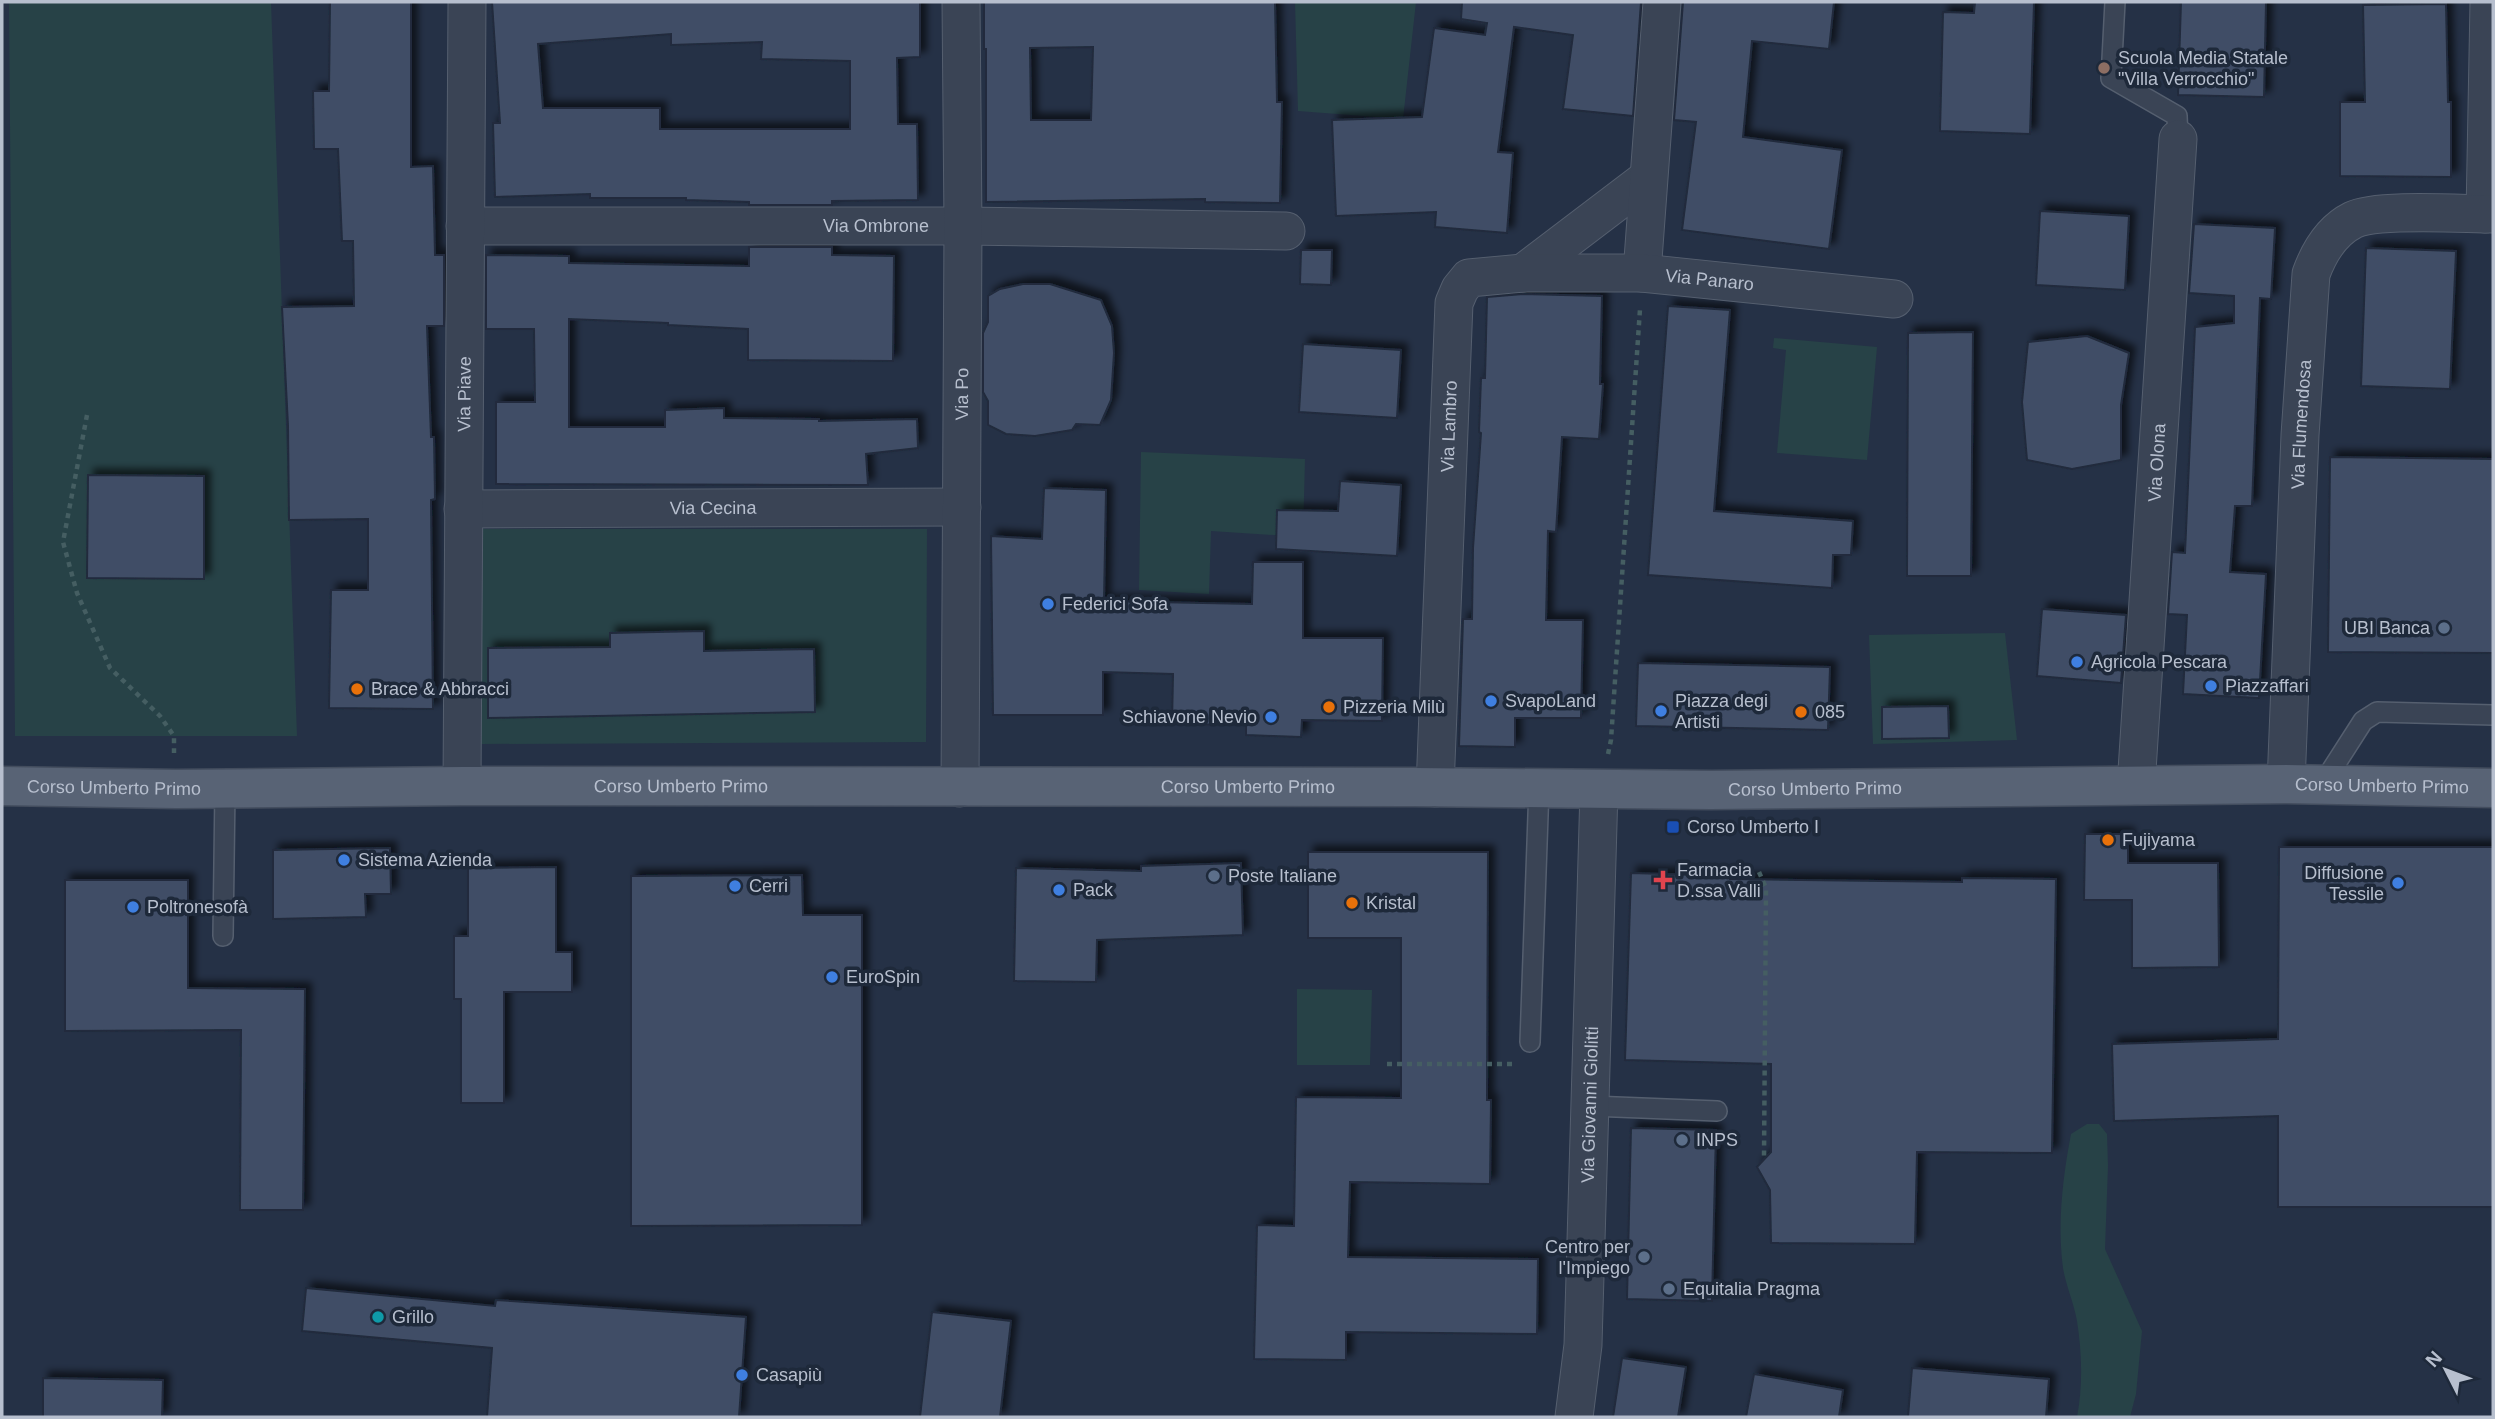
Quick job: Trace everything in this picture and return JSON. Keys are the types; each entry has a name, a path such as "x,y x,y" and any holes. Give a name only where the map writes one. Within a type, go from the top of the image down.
{"main road":[{"name":"Corso Umberto Primo","path":"2,786 176,789 463,786 1539,787 1599,790 2304,785 2493,788"}],"street":[{"name":"Via Piave","path":"463,786 467,2"},
{"name":"Via Po","path":"960,788 963,226 961,2"},
{"path":"1642,273 1662,2"},
{"path":"2489,2 2489,214"},
{"name":"Via Olona","path":"2136,786 2178,139"},
{"path":"1523,273 1648,178"},
{"name":"Via Flumendosa","path":"2304,785 2301,435 2311,274 2319,251 2334,234 2353,220 2373,215 2489,214"},
{"name":"Via Ombrone","path":"465,226 963,226 1286,231"},
{"name":"Via Panaro","path":"1523,273 1642,273 1894,299"},
{"name":"Via Lambro","path":"1435,788 1454,303 1469,278 1523,273"},
{"name":"Via Cecina","path":"463,509 962,507"},
{"name":"Via Giovanni Giolitti","path":"1574,1417 1583,1345 1599,790"}],"lane":[{"path":"2115,2 2111,78 2177,116 2178,139"},
{"path":"2304,785 2363,721 2376,712 2493,715"},
{"path":"1530,1042 1539,787"},
{"path":"223,936 225,789"},
{"path":"1591,1106 1717,1111"}],"path":[{"path":"1599,790 1611,740 1642,273"},
{"path":"87,415 63,542 77,593 110,668 160,716 174,736 176,789"},
{"path":"1759,872 1766,888 1765,1158"},
{"path":"1387,1064 1516,1064"}],"green space":[{"path":"9,2 271,2 297,736 15,736"},
{"path":"1295,2 1416,2 1403,119 1298,111"},
{"path":"1774,338 1877,347 1867,460 1777,453 1786,350 1773,348"},
{"path":"1141,452 1305,459 1303,537 1211,531 1209,594 1139,590"},
{"path":"478,529 927,529 926,742 481,744"},
{"path":"2005,633 2017,740 1873,744 1869,635","holes":["1948,706 1948,738 1883,739 1882,707"]},
{"path":"1297,989 1372,990 1370,1065 1297,1065"},
{"path":"2087,1124 2099,1124 2107,1134 2105,1249 2142,1331 2136,1394 2130,1417 2077,1417 2081,1381 2080,1345 2076,1314 2063,1268 2061,1217 2071,1134"}],"building":[{"path":"330,2 411,2 411,167 433,166 435,255 444,255 444,326 427,326 435,499 431,500 433,709 329,708 331,590 368,590 368,519 289,520 282,307 354,306 353,241 342,241 338,149 314,149 313,91 329,91"},
{"path":"492,2 920,2 920,57 897,58 898,124 917,124 918,200 832,201 832,205 749,205 749,202 686,198 590,198 590,194 495,197 493,123 500,123","holes":["671,34 671,45 762,42 761,59 850,61 850,129 660,129 660,108 543,108 538,44"]},
{"path":"984,2 1275,2 1277,102 1282,102 1280,203 1205,202 1205,199 986,202","holes":["1093,47 1091,120 1031,120 1030,48"]},
{"path":"1462,2 1641,2 1633,116 1563,109 1573,35 1514,27 1498,152 1513,153 1507,233 1435,227 1436,212 1336,216 1332,120 1422,117 1434,28 1485,35 1487,23 1461,19"},
{"path":"1683,2 1834,2 1829,49 1752,41 1743,137 1842,150 1829,249 1682,230 1696,122 1674,120"},
{"path":"1975,2 2034,2 2030,134 1940,131 1943,12 1974,13"},
{"path":"2181,2 2266,2 2264,97 2178,95"},
{"path":"2446,4 2448,102 2451,102 2451,177 2340,176 2340,102 2365,102 2363,5"},
{"path":"2040,211 2129,216 2125,290 2036,285"},
{"path":"2194,224 2275,228 2271,299 2260,298 2252,506 2235,506 2230,572 2266,574 2259,698 2183,694 2187,615 2168,614 2172,552 2185,553 2195,327 2234,323 2234,296 2189,293"},
{"path":"749,247 832,247 832,255 894,256 893,361 748,360 748,329 569,319 569,427 665,427 665,410 724,408 724,418 819,421 917,419 918,448 866,454 868,485 496,484 496,402 535,402 534,329 486,329 486,255 569,256 569,263 749,266"},
{"path":"2366,248 2456,251 2450,389 2361,386"},
{"path":"1301,250 1332,250 1331,285 1300,284"},
{"path":"1023,284 1050,284 1101,300 1112,326 1114,353 1111,400 1100,425 1076,424 1072,430 1035,436 1006,434 988,425 988,401 983,392 983,333 988,322 988,296 1000,289"},
{"path":"1523,294 1602,296 1600,384 1603,384 1599,439 1562,437 1556,532 1548,531 1546,620 1583,620 1581,718 1515,718 1515,747 1459,746 1463,619 1472,619 1473,548 1481,433 1481,378 1485,378 1487,297"},
{"path":"1668,306 1730,310 1714,511 1853,521 1851,555 1833,555 1832,588 1648,575"},
{"path":"1973,332 1971,576 1907,576 1908,333"},
{"path":"2087,336 2129,353 2121,405 2121,460 2072,469 2027,460 2022,402 2028,342"},
{"path":"1303,344 1401,350 1397,418 1299,412"},
{"path":"2330,457 2493,459 2493,653 2328,652"},
{"path":"88,475 204,476 204,579 87,578"},
{"path":"1340,481 1401,485 1397,556 1276,549 1277,510 1338,511"},
{"path":"1044,488 1106,490 1104,601 1252,604 1253,562 1303,562 1303,638 1383,638 1382,721 1302,720 1301,737 1246,735 1246,725 1172,724 1173,674 1103,672 1103,715 993,715 991,536 1042,539"},
{"path":"2042,609 2126,615 2121,683 2037,676"},
{"path":"704,631 704,651 814,649 815,712 488,718 488,648 610,647 610,633"},
{"path":"1638,663 1830,667 1828,730 1636,726"},
{"path":"1948,706 1949,738 1882,739 1882,707"},
{"path":"2085,834 2128,834 2128,863 2218,863 2219,967 2132,968 2132,900 2084,900"},
{"path":"2279,847 2493,847 2493,1207 2278,1207 2278,1116 2114,1121 2112,1044 2278,1039"},
{"path":"390,848 391,894 365,894 366,917 273,919 273,850"},
{"path":"1308,852 1488,852 1487,1100 1491,1100 1490,1184 1350,1182 1348,1257 1538,1259 1537,1334 1346,1332 1346,1360 1254,1359 1257,1225 1294,1226 1296,1097 1401,1098 1401,938 1308,938"},
{"path":"1241,863 1243,935 1097,940 1096,982 1014,981 1016,868 1141,871 1141,866"},
{"path":"556,867 556,952 572,952 572,992 504,992 504,1103 461,1103 461,999 454,999 454,936 468,936 468,868"},
{"path":"1631,873 1730,876 1730,879 1962,882 1962,878 2056,879 2052,1153 1917,1152 1915,1244 1771,1243 1770,1190 1757,1167 1771,1152 1771,1064 1625,1060"},
{"path":"802,875 803,915 862,915 862,1225 631,1226 631,876"},
{"path":"65,880 188,880 188,988 305,989 303,1210 240,1210 241,1030 65,1031"},
{"path":"1631,1128 1716,1130 1712,1301 1627,1299"},
{"path":"306,1288 495,1306 496,1300 746,1317 739,1417 487,1417 492,1348 302,1331"},
{"path":"932,1312 1011,1321 1000,1417 920,1417"},
{"path":"1622,1358 1686,1367 1678,1417 1613,1417"},
{"path":"1912,1368 2049,1379 2046,1417 1908,1417"},
{"path":"1754,1374 1843,1390 1839,1417 1746,1417"},
{"path":"43,1378 163,1380 162,1417 43,1417"}],"place":[{"name":"Scuola Media Statale \"Villa Verrocchio\"","path":"2104,68"},
{"name":"Federici Sofa","path":"1048,604"},
{"name":"UBI Banca","path":"2444,628"},
{"name":"Agricola Pescara","path":"2077,662"},
{"name":"Piazzaffari","path":"2211,686"},
{"name":"Brace & Abbracci","path":"357,689"},
{"name":"SvapoLand","path":"1491,701"},
{"name":"Pizzeria Milù","path":"1329,707"},
{"name":"Piazza degi Artisti","path":"1661,711"},
{"name":"085","path":"1801,712"},
{"name":"Schiavone Nevio","path":"1271,717"},
{"name":"Corso Umberto I","path":"1673,827"},
{"name":"Fujiyama","path":"2108,840"},
{"name":"Sistema Azienda","path":"344,860"},
{"name":"Poste Italiane","path":"1214,876"},
{"name":"Farmacia D.ssa Valli","path":"1663,880"},
{"name":"Diffusione Tessile","path":"2398,883"},
{"name":"Cerri","path":"735,886"},
{"name":"Pack","path":"1059,890"},
{"name":"Kristal","path":"1352,903"},
{"name":"Poltronesofà","path":"133,907"},
{"name":"EuroSpin","path":"832,977"},
{"name":"INPS","path":"1682,1140"},
{"name":"Centro per l'Impiego","path":"1644,1257"},
{"name":"Equitalia Pragma","path":"1669,1289"},
{"name":"Grillo","path":"378,1317"},
{"name":"Casapiù","path":"742,1375"}]}
